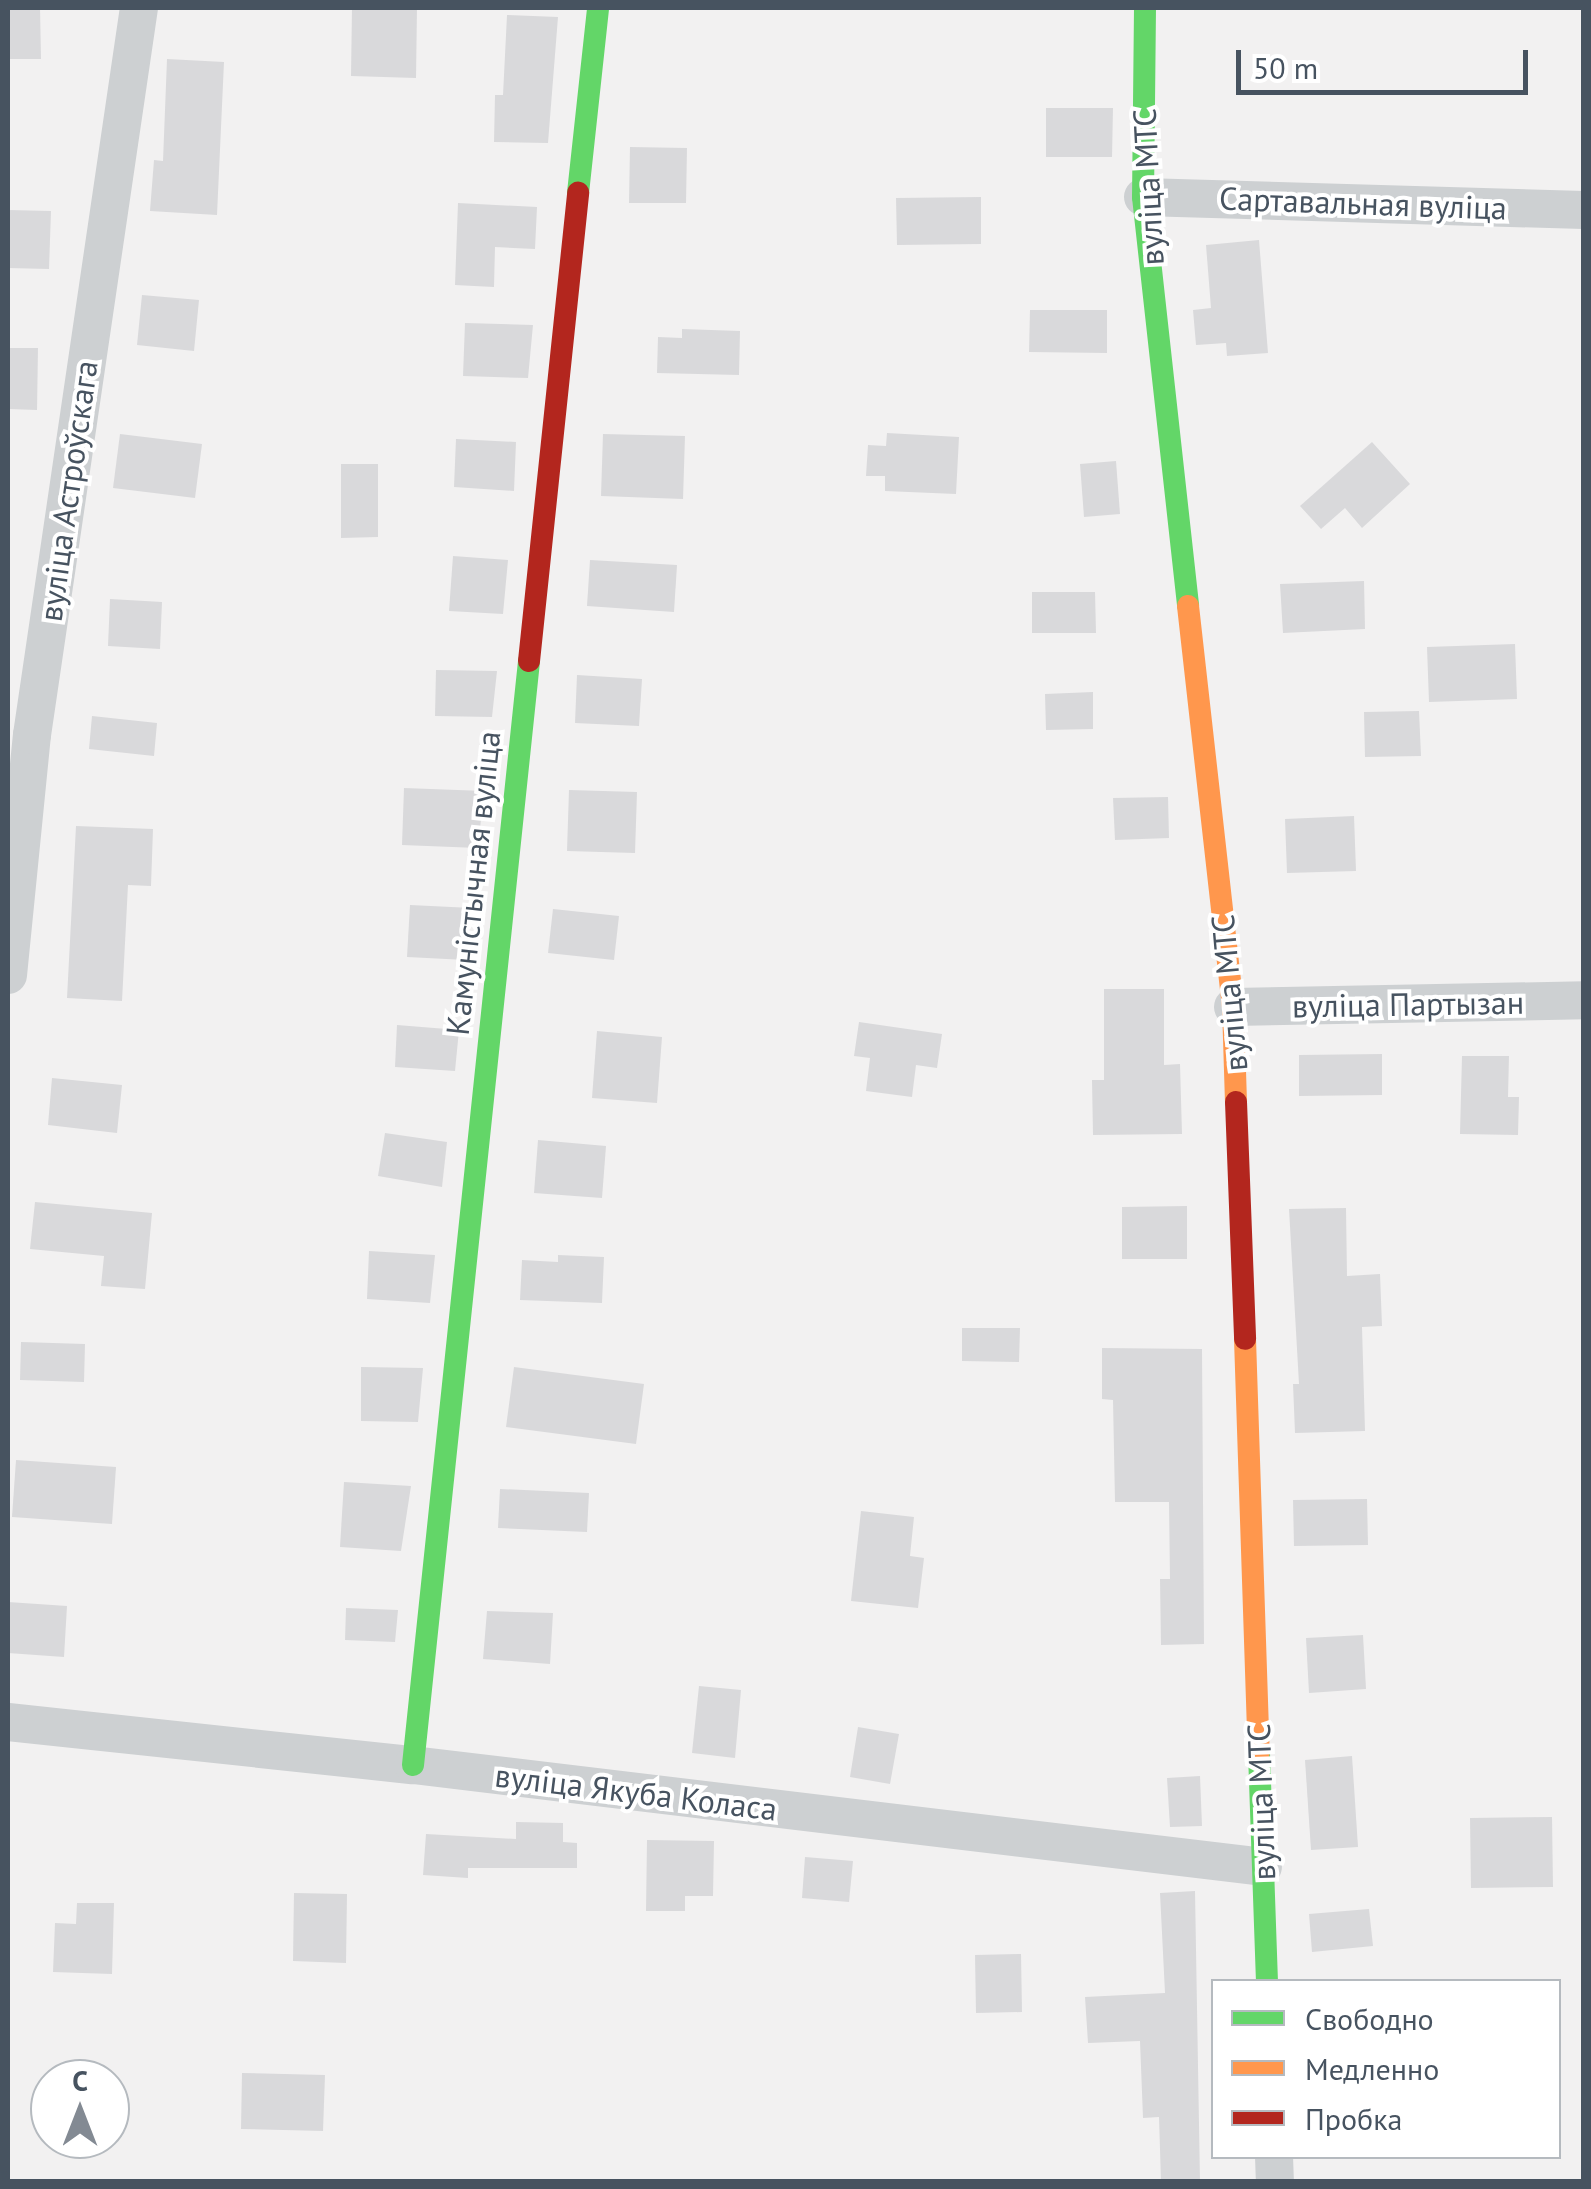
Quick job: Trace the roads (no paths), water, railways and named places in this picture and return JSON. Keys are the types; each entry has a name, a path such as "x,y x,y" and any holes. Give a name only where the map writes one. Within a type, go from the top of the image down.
{"street":[{"name":"вуліца Астроўскага","path":"8,975 32,735 139,8"},
{"name":"Камуністычная вуліца","path":"413,1765 598,8"},
{"name":"вуліца МТС","path":"1145,8 1143,197 1233,1007 1267,1979"},
{"name":"Сартавальная вуліца","path":"1143,197 1584,210"},
{"name":"вуліца Партызан","path":"1233,1007 1584,1000"},
{"name":"вуліца Якуба Коласа","path":"8,1722 413,1765 1263,1867"}]}
